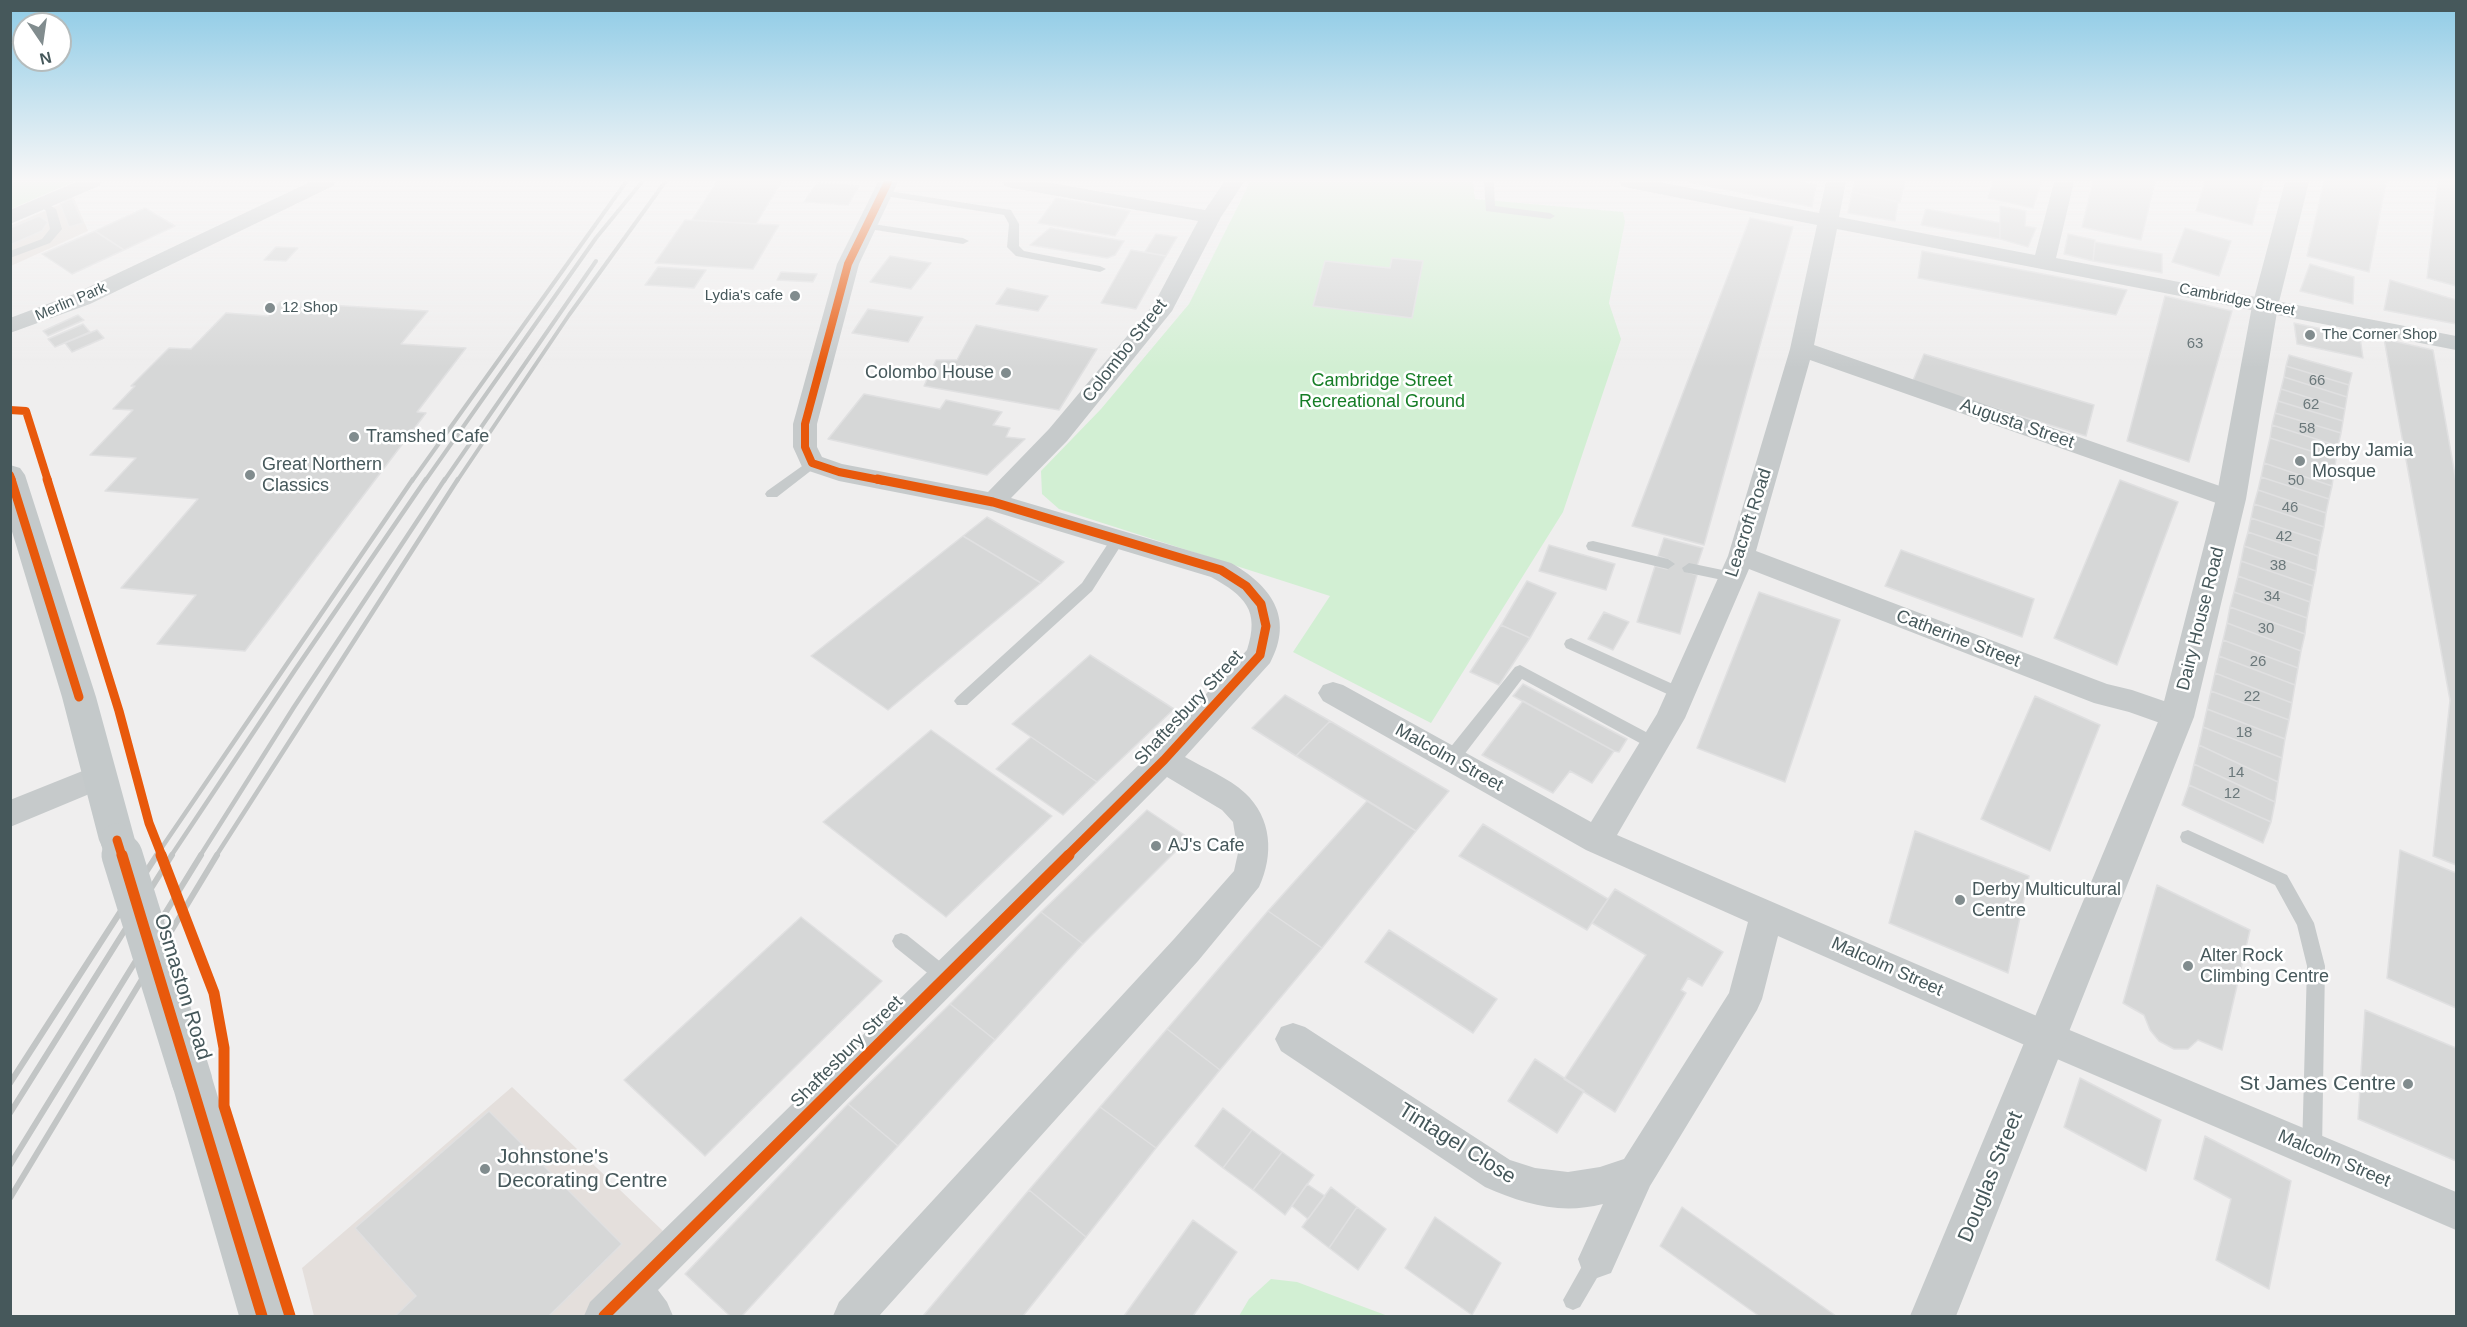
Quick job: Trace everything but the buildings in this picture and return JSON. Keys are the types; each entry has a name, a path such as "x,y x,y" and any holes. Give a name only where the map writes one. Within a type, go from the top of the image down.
{"main road":[{"name":"Osmaston Road","path":"10,475 79,697 117,840 262,1317"}],"street":[{"name":"Merlin Park","path":"10,326 82,299 197,244"},
{"path":"812,463 805,447 805,424 848,264 858,244"},
{"name":"Colombo Street","path":"993,502 1058,435 1164,306 1197,244"},
{"name":"Leacroft Road","path":"1597,841 1655,744 1681,694 1737,567 1802,349 1823,244"},
{"name":"Cambridge Street","path":"1948,244 2457,343"},
{"path":"2044,262 2049,244"},
{"name":"Dairy House Road","path":"2048,1038 2177,717 2231,499 2265,306 2281,244"},
{"name":"Augusta Street","path":"1802,349 2231,499"},
{"name":"Shaftesbury Street","path":"604,1317 643,1303 946,977 1164,760 1260,655 1268,624 1263,606 1242,580 1221,570 993,502 839,472 812,463"},
{"name":"Catherine Street","path":"1737,567 2104,695 2132,701 2177,717"},
{"name":"Malcolm Street","path":"1333,693 1597,841 2048,1038 2457,1211"},
{"name":"Shaftesbury Street","path":"853,1317 1186,950 1248,877 1254,853 1252,833 1246,816 1233,801 1164,760"},
{"path":"10,814 100,776"},
{"path":"1597,1259 1637,1173 1745,999 1767,914"},
{"name":"Douglas Street","path":"1933,1317 2048,1038"},
{"name":"Tintagel Close","path":"1293,1039 1498,1174 1521,1184 1548,1190 1577,1191 1605,1186 1637,1173"}],"lane":[{"path":"10,255 38,244"},
{"path":"1013,244 1013,247 1020,254 1100,269"},
{"path":"772,494 812,463"},
{"path":"962,701 1087,587 1118,539"},
{"path":"1593,546 1668,564"},
{"path":"1689,568 1737,567"},
{"path":"1571,644 1681,694"},
{"path":"1451,759 1520,671 1655,744"},
{"path":"2188,837 2281,880 2305,923 2316,966 2312,1150"},
{"path":"901,941 946,977"},
{"path":"1573,1299 1597,1259"}],"shaded area":[{"path":"10,244 60,244 11,266"},
{"name":"Johnstone's Decorating Centre","path":"512,1087 663,1231 608,1288 626,1316 314,1316 302,1268"}],"green space":[{"name":"Cambridge Street Recreational Ground","path":"1219,244 1621,244 1609,303 1621,339 1563,512 1431,723 1293,652 1330,596 1059,509 1042,494 1041,471 1101,409 1189,304"},
{"path":"1271,1279 1297,1282 1388,1316 1239,1316 1249,1299"}],"railway":[{"path":"412,481 582,244"},
{"path":"425,481 592,244"},
{"path":"457,481 569,315 620,244"},
{"path":"444,481 596,261"},
{"path":"156,856 413,479"},
{"path":"171,856 426,479"},
{"path":"200,856 294,707 445,479"},
{"path":"216,856 458,479"},
{"path":"10,1083 157,855"},
{"path":"10,1113 172,855"},
{"path":"10,1165 201,855"},
{"path":"10,1198 217,855"}],"cycle path":[{"path":"604,1316 1164,760 1260,655 1265,640 1265,614 1255,594 1221,570 993,502 839,472 812,463 805,447 805,424 848,264 858,244"},
{"path":"10,410 26,411 119,711 149,823 214,993 224,1048 224,1106 290,1316"},
{"path":"10,475 79,697"},
{"path":"117,840 262,1316"}],"place":[{"name":"Lydia's cafe","path":"795,296"},
{"name":"12 Shop","path":"270,308"},
{"name":"The Corner Shop","path":"2310,335"},
{"name":"Colombo House","path":"1006,373"},
{"name":"Tramshed Cafe","path":"354,437"},
{"name":"Derby Jamia Mosque","path":"2300,461"},
{"name":"Great Northern Classics","path":"250,475"},
{"name":"AJ's Cafe","path":"1156,846"},
{"name":"Derby Multicultural Centre","path":"1960,900"},
{"name":"Alter Rock Climbing Centre","path":"2188,966"},
{"name":"St James Centre","path":"2408,1084"},
{"name":"Johnstone's Decorating Centre","path":"485,1169"}]}
